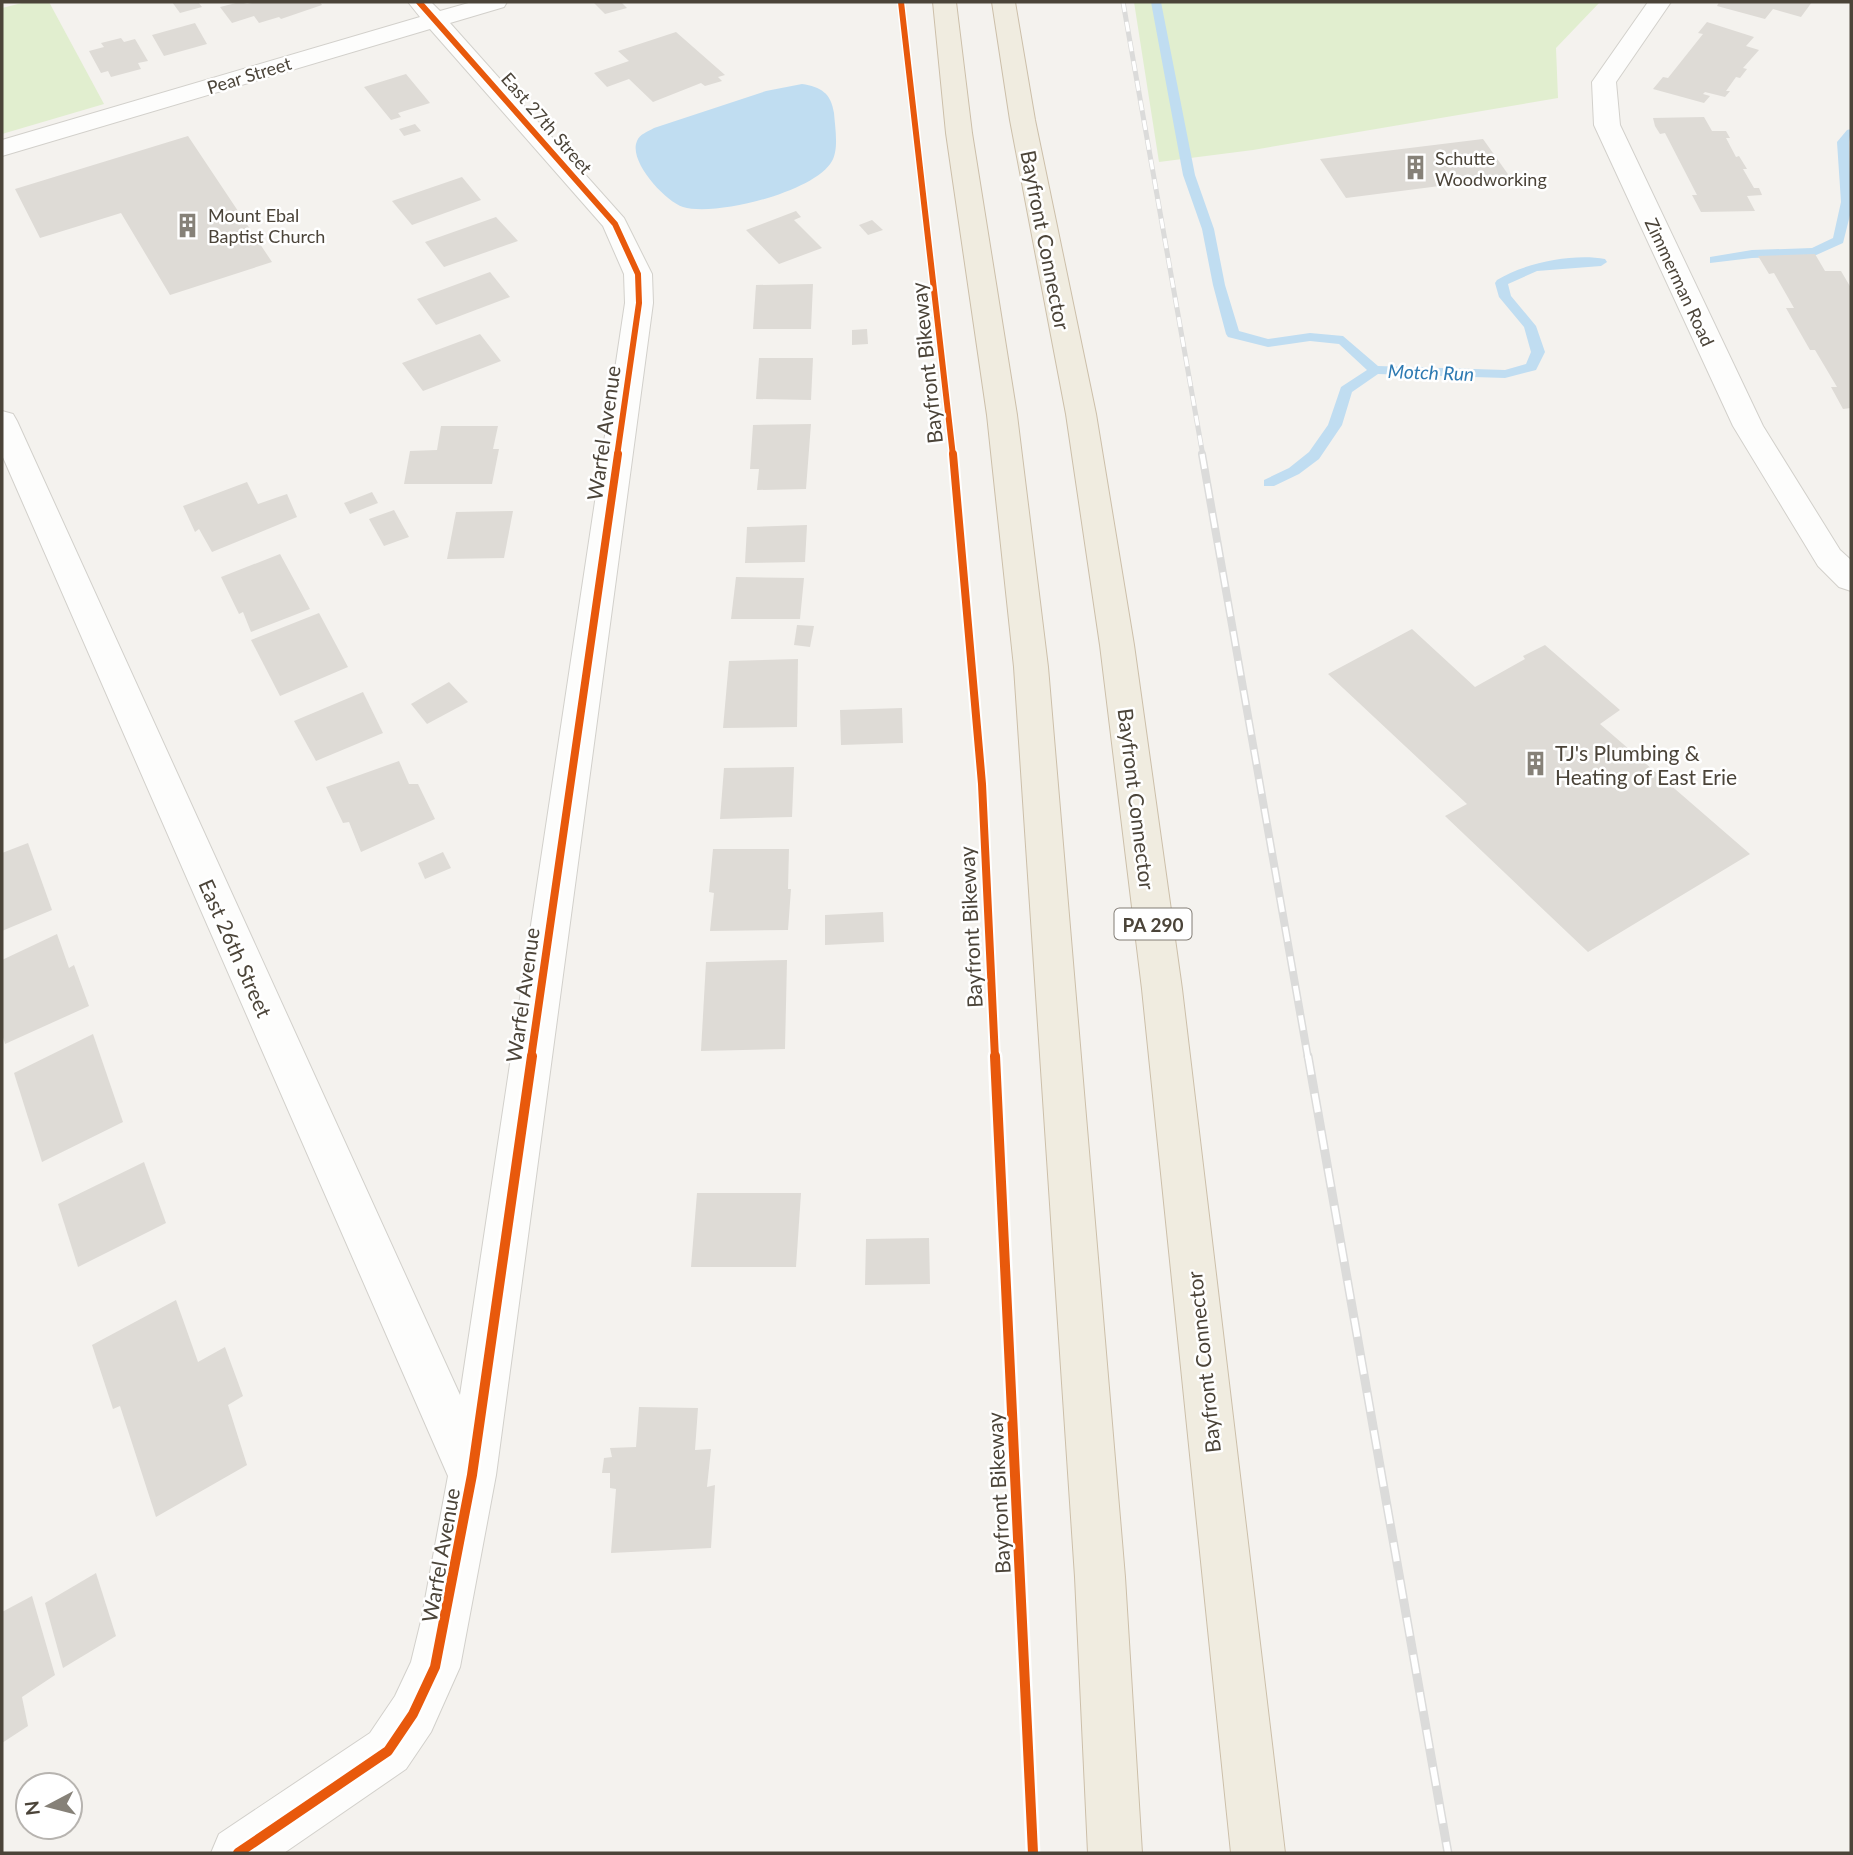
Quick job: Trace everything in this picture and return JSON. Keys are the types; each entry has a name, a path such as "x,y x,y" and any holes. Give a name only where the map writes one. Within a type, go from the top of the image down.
{"highway":[{"path":"944,2 959,133 1002,415 1031,667 1100,1577 1115,1853"},
{"name":"Bayfront Connector","path":"1003,2 1025,135 1091,470 1141,821 1258,1853"}],"street":[{"name":"Pear Street","path":"2,148 427,11 496,2"},
{"name":"Zimmerman Road","path":"1659,2 1604,82 1607,125 1748,426 1844,562"},
{"name":"East 27th Street","path":"427,11 615,224 638,274"},
{"name":"Warfel Avenue","path":"238,1853 388,1751 413,1714 438,1655 472,1475 639,303 638,274"},
{"name":"East 26th Street","path":"2,421 472,1475"}],"green space":[{"path":"26,2 49,2 104,104 2,134 2,8"},
{"path":"1134,2 1600,2 1556,48 1558,98 1253,150 1159,162"}],"water":[{"path":"802,84 820,89 828,96 833,106 836,138 832,161 806,183 786,192 740,205 698,209 683,207 658,189 638,159 638,139 654,128 766,91"}],"building":[{"path":"172,2 198,2 202,7 180,13"},
{"path":"240,2 320,2 322,5 281,19 279,17 259,23 254,16 232,23 220,7"},
{"path":"593,2 621,2 627,8 605,14"},
{"path":"1719,2 1812,2 1801,17 1773,9 1765,19 1717,6"},
{"path":"1707,22 1754,37 1746,46 1759,50 1743,68 1747,69 1740,78 1736,77 1726,91 1730,91 1725,97 1705,92 1703,94 1710,96 1704,103 1653,89 1663,77 1668,78 1703,34 1698,33"},
{"path":"195,23 207,44 164,56 152,35"},
{"path":"676,32 725,75 718,77 722,81 705,86 701,83 653,102 629,79 607,87 594,73 629,61 618,51"},
{"path":"121,38 124,42 135,39 148,61 138,63 141,69 111,77 108,71 101,73 89,51 104,47 101,43"},
{"path":"406,74 430,103 398,113 401,117 391,120 364,87"},
{"path":"1704,117 1712,131 1726,131 1730,138 1726,138 1736,157 1739,156 1747,169 1743,169 1754,188 1759,188 1762,195 1747,196 1755,211 1701,212 1692,195 1697,195 1665,133 1660,134 1653,118"},
{"path":"415,124 421,131 404,136 399,129"},
{"name":"Mount Ebal Baptist Church","path":"188,136 272,262 170,295 121,213 40,238 15,189"},
{"name":"Schutte Woodworking","path":"1483,139 1510,177 1346,198 1320,159"},
{"path":"462,177 481,200 412,225 392,201"},
{"path":"796,211 801,217 794,220 822,248 779,264 746,230"},
{"path":"496,217 518,241 444,267 425,242"},
{"path":"872,220 883,230 868,235 859,225"},
{"path":"1815,254 1825,271 1841,271 1851,288 1851,408 1843,409 1831,387 1837,387 1815,350 1810,350 1786,308 1794,308 1774,273 1769,274 1758,256"},
{"path":"490,272 510,297 436,325 417,299"},
{"path":"813,284 811,329 753,329 756,285"},
{"path":"867,329 868,344 852,345 852,330"},
{"path":"480,334 501,361 423,391 402,363"},
{"path":"759,358 813,358 811,400 756,399"},
{"path":"811,424 806,489 757,490 759,469 750,469 753,425"},
{"path":"441,426 498,426 493,449 499,449 492,484 404,484 410,451 437,450"},
{"path":"247,482 258,504 287,494 297,517 212,552 199,529 195,532 183,506"},
{"path":"372,492 378,503 350,514 344,503"},
{"path":"394,510 409,537 384,546 369,519"},
{"path":"513,511 504,558 447,559 456,512"},
{"path":"807,525 805,562 745,563 747,527"},
{"path":"280,554 310,609 251,632 243,612 239,614 221,577"},
{"path":"736,577 804,578 800,619 731,619"},
{"path":"319,613 348,667 280,696 251,640"},
{"path":"797,625 814,626 810,647 794,645"},
{"name":"TJ's Plumbing & Heating of East Erie","path":"1412,629 1475,687 1545,645 1620,710 1600,724 1750,854 1588,952 1445,816 1467,804 1328,674"},
{"path":"798,659 797,727 723,728 729,661"},
{"path":"449,682 468,702 427,724 411,704"},
{"path":"363,692 383,733 316,761 294,721"},
{"path":"902,708 903,743 841,745 840,710"},
{"path":"399,761 409,784 418,784 435,819 361,852 349,822 343,823 326,787"},
{"path":"794,767 792,817 720,819 724,768"},
{"path":"28,843 52,910 2,931 2,853"},
{"path":"713,849 789,849 788,889 791,889 788,930 710,931 714,893 709,892"},
{"path":"443,852 451,868 425,879 418,863"},
{"path":"883,912 884,942 825,945 825,915"},
{"path":"57,934 69,968 74,965 89,1006 5,1044 2,1034 2,960"},
{"path":"787,960 785,1049 701,1051 706,962"},
{"path":"93,1034 123,1122 42,1162 14,1073"},
{"path":"144,1162 166,1223 78,1267 58,1204"},
{"path":"697,1193 801,1193 796,1267 691,1267"},
{"path":"929,1238 930,1284 865,1285 866,1239"},
{"path":"176,1300 198,1362 225,1347 243,1396 228,1405 247,1465 156,1517 120,1406 113,1409 92,1345"},
{"path":"639,1407 698,1408 695,1450 711,1449 707,1487 715,1485 711,1548 611,1553 616,1489 610,1488 610,1473 602,1473 604,1458 612,1457 610,1448 636,1447"},
{"path":"96,1573 116,1636 63,1668 45,1603"},
{"path":"32,1596 55,1675 22,1697 28,1726 2,1743 2,1612"}],"waterway":[{"name":"Motch Run","path":"1156,2 1189,175 1208,229 1219,285 1233,334 1268,343 1310,337 1343,340 1375,370"},
{"name":"Motch Run","path":"1714,260 1752,254 1814,252 1839,240 1847,202 1843,142 1851,132"},
{"name":"Motch Run","path":"1375,370 1505,374 1531,367 1538,352 1530,326 1505,297 1501,283 1512,276 1536,268 1601,262"},
{"path":"1269,483 1294,471 1314,456 1335,425 1346,390 1375,370"}],"railway":[{"path":"1123,2 1203,456"},
{"path":"1202,454 1308,1058"},
{"path":"1308,1056 1448,1853"}],"cycle path":[{"path":"238,1853 388,1751 413,1714 435,1667 472,1475 639,303 638,274 615,224 419,2"},
{"name":"Bayfront Bikeway","path":"901,2 950,416 982,784 1033,1853"}],"place":[{"name":"Schutte Woodworking","path":"1415,168"},
{"name":"Mount Ebal Baptist Church","path":"188,225"},
{"name":"TJ's Plumbing & Heating of East Erie","path":"1535,764"}]}
